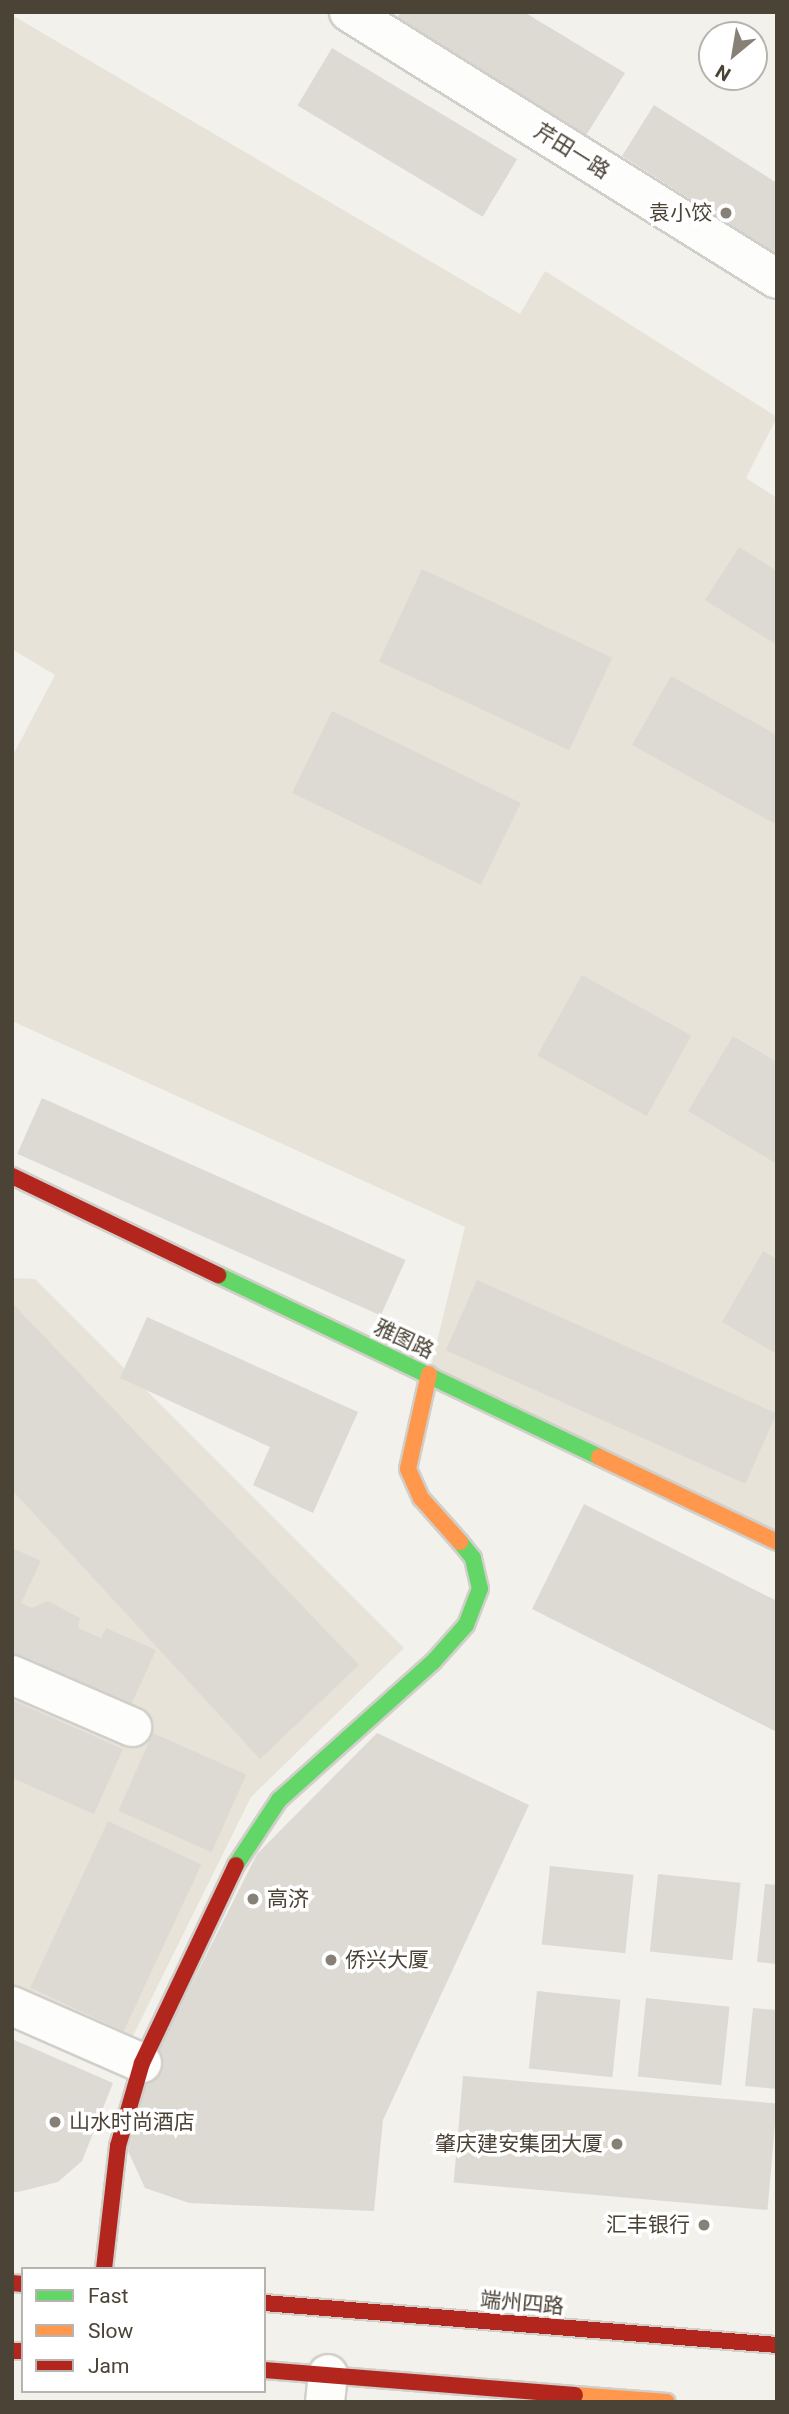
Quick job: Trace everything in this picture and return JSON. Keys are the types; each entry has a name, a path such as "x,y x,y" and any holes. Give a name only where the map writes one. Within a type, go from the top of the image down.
{"street":[{"name":"芹田一路","path":"363,16 777,279"},
{"name":"雅图路","path":"15,1184 429,1374 777,1542"},
{"path":"104,2267 118,2146 142,2063 237,1863 279,1800 433,1662 466,1625 480,1589 473,1558 421,1497 408,1469 429,1374"},
{"path":"12,1675 132,1727"},
{"path":"12,2006 142,2063"},
{"name":"端州四路","path":"266,2303 777,2345"},
{"path":"266,2371 327,2388 667,2402"}],"shaded area":[{"path":"12,15 520,314 545,271 777,417 746,478 777,498 777,1542 429,1374 465,1227 12,1021 12,757 55,675 12,649"},
{"path":"12,1278 35,1279 404,1648 251,1797 130,2042 12,1994"}],"building":[{"path":"401,12 524,12 625,73 585,137 394,23"},
{"path":"332,48 517,159 483,217 297,105"},
{"path":"654,105 777,183 777,254 622,156"},
{"path":"739,547 777,571 777,645 705,600"},
{"path":"422,569 612,658 569,750 379,661"},
{"path":"671,676 777,735 777,825 632,745"},
{"path":"332,711 521,803 481,885 292,793"},
{"path":"582,975 691,1036 647,1116 537,1055"},
{"path":"733,1036 777,1062 777,1164 688,1111"},
{"path":"42,1098 406,1260 381,1316 17,1154"},
{"path":"763,1251 777,1259 777,1354 722,1322"},
{"path":"477,1280 777,1413 745,1484 446,1350"},
{"path":"12,1303 359,1665 260,1759 12,1490"},
{"path":"147,1317 358,1412 313,1513 253,1485 270,1447 120,1378"},
{"path":"584,1504 777,1601 777,1732 532,1609"},
{"path":"12,1548 41,1561 21,1603 32,1608 48,1601 80,1618 78,1628 101,1638 106,1628 156,1650 127,1714 12,1663"},
{"path":"12,1700 123,1749 94,1814 12,1778"},
{"path":"153,1733 246,1774 212,1852 118,1811"},
{"name":"侨兴大厦","path":"377,1733 529,1805 383,2120 374,2211 189,2203 145,2188 128,2151 151,2065 257,1854"},
{"path":"108,1821 201,1865 124,2031 30,1988"},
{"path":"550,1866 634,1875 625,1953 542,1945"},
{"path":"658,1874 741,1883 732,1960 650,1952"},
{"path":"765,1884 777,1885 777,1964 757,1962"},
{"path":"537,1991 621,2000 612,2077 529,2069"},
{"path":"646,1998 730,2007 721,2085 638,2077"},
{"path":"753,2008 777,2010 777,2089 745,2086"},
{"name":"山水时尚酒店","path":"12,2039 113,2083 82,2161 58,2182 18,2192 12,2192"},
{"name":"肇庆建安集团大厦","path":"463,2076 777,2103 767,2210 454,2183"}],"traffic: fast":[{"path":"218,1275 599,1457"},
{"path":"236,1865 279,1800 433,1662 466,1625 480,1589 473,1558 460,1542"}],"traffic: slow":[{"path":"429,1374 408,1469 421,1498 460,1542"},
{"path":"599,1457 777,1542"},
{"path":"575,2395 667,2402"}],"traffic: jam":[{"path":"12,1176 218,1275"},
{"path":"104,2267 118,2146 142,2063 236,1865"},
{"path":"12,2283 21,2284"},
{"path":"266,2303 777,2345"},
{"path":"12,2351 21,2351"},
{"path":"266,2370 575,2395"}],"place":[{"name":"袁小饺","path":"726,213"},
{"name":"高济","path":"253,1899"},
{"name":"侨兴大厦","path":"331,1960"},
{"name":"山水时尚酒店","path":"55,2122"},
{"name":"肇庆建安集团大厦","path":"617,2144"},
{"name":"汇丰银行","path":"704,2225"}]}
